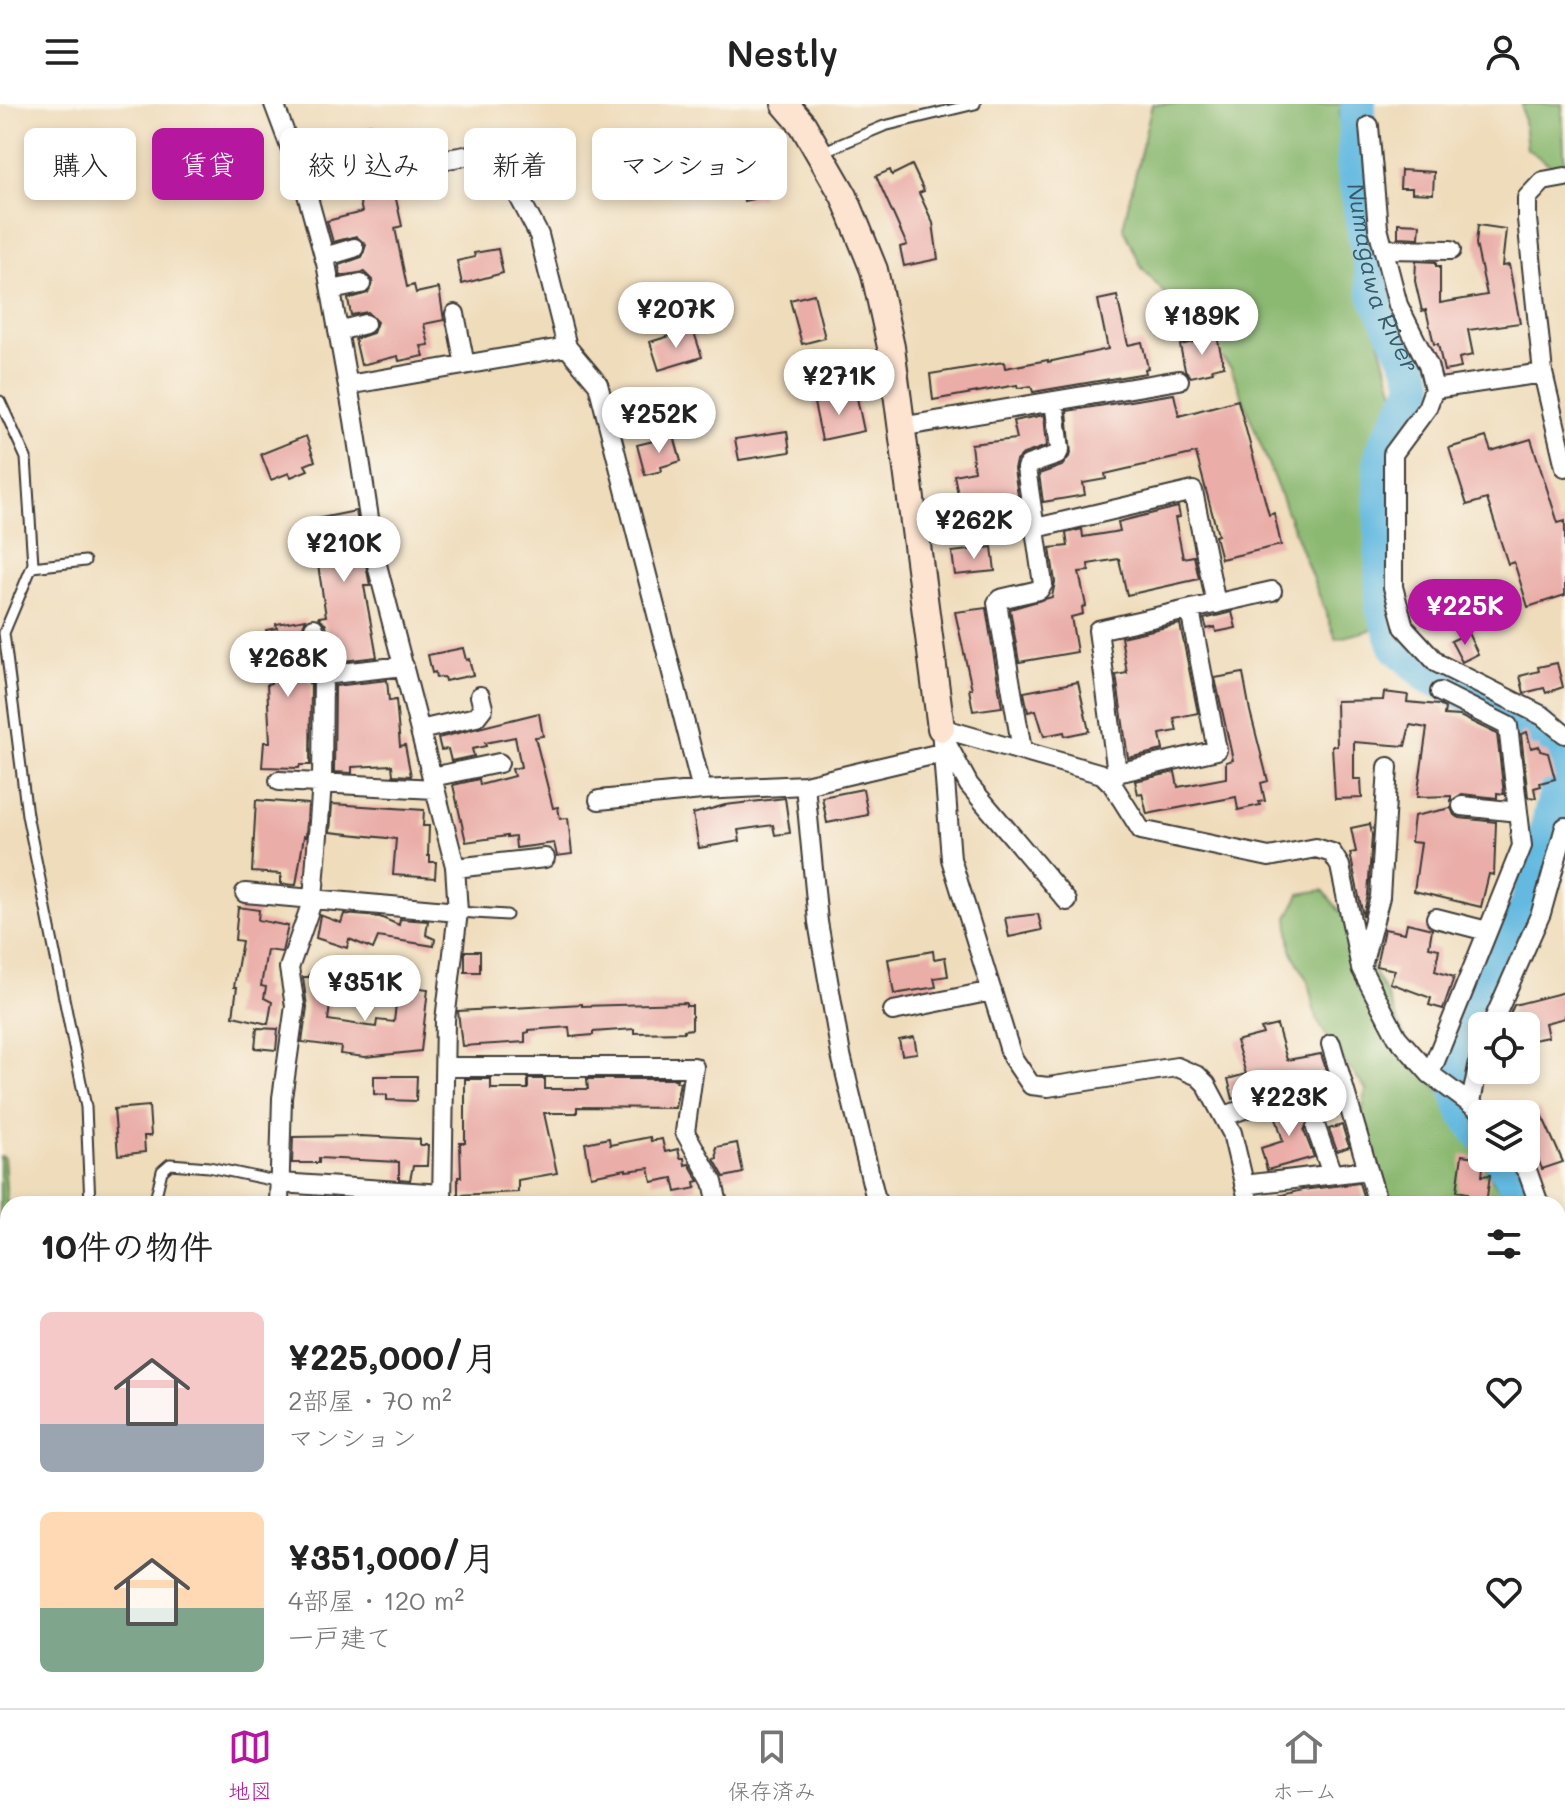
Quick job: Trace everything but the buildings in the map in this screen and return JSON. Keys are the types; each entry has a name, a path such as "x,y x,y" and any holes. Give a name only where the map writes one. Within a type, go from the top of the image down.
{"street":[{"path":"274,104 283,128"},
{"path":"785,104 803,125 844,196 874,270 891,347 941,738 951,859 1012,1057 1031,1085 1048,1087 1177,1067 1198,1076 1206,1084 1232,1133 1247,1196"},
{"path":"1369,126 1378,228 1383,249 1398,305 1428,365 1434,389 1427,408 1393,454 1393,587 1404,627 1437,663 1543,716 1565,734"},
{"path":"448,159 495,151 539,235 567,347 598,384 702,790"},
{"path":"1565,177 1543,181 1527,198 1543,373 1565,467"},
{"path":"309,200 331,290 375,557 455,868 458,912 445,1020 442,1196"},
{"path":"324,257 354,248"},
{"path":"1383,249 1451,250"},
{"path":"331,290 361,284"},
{"path":"455,314 465,365"},
{"path":"338,331 365,324"},
{"path":"348,385 567,347"},
{"path":"1434,389 1543,373"},
{"path":"900,427 1179,380"},
{"path":"1022,750 997,603 1000,599 1039,590 1043,584 1026,468 1057,455 1060,449 1054,401"},
{"path":"1036,528 1193,491 1216,604"},
{"path":"1272,591 1098,630 1115,778 1141,830 1269,857 1316,848 1332,853 1340,866 1361,968 1397,1037 1430,1074 1468,1101"},
{"path":"599,800 702,790 805,785 941,738 1022,750 1115,778 1217,750 1190,610"},
{"path":"280,1196 282,1098 295,1006 289,968 313,899 322,783 323,675 314,628"},
{"path":"323,675 404,666"},
{"path":"1430,1074 1522,846 1508,726 1440,692"},
{"path":"420,730 476,717 483,708 480,696"},
{"path":"941,738 969,785 1067,901"},
{"path":"279,781 434,783 499,763"},
{"path":"1361,968 1380,897 1388,767"},
{"path":"805,785 818,922 841,1055 875,1196"},
{"path":"1462,806 1518,812"},
{"path":"1497,1012 1541,913 1565,827"},
{"path":"455,868 545,858"},
{"path":"245,893 458,912"},
{"path":"1436,918 1487,931"},
{"path":"893,1011 992,991"},
{"path":"1331,1044 1376,1196"},
{"path":"445,1067 694,1067 685,1132 713,1182 716,1196"},
{"path":"1225,1116 1304,1087"},
{"path":"1316,1128 1332,1174"},
{"path":"1244,1185 1368,1170"},
{"path":"1527,1172 1536,1196"},
{"path":"281,1183 412,1196"}],"lane":[{"path":"819,153 884,126 975,104"},
{"path":"0,401 26,458 32,567 4,633 27,815 86,1107 90,1196"},
{"path":"32,567 85,561"},
{"path":"458,912 507,915"},
{"path":"156,1196 162,1171 170,1164 209,1167 281,1183"}],"green space":[{"path":"1152,104 1341,104 1339,115 1380,344 1397,402 1381,464 1366,547 1390,625 1336,639 1231,368 1142,268 1123,227"},
{"path":"1522,104 1562,104 1565,175 1527,149"},
{"path":"1323,890 1344,916 1387,996 1413,1055 1449,1103 1468,1119 1468,1172 1488,1172 1503,1196 1378,1196 1357,1151 1366,1089 1334,1049 1316,1018 1308,982 1291,950 1288,917 1300,894"},
{"path":"0,1156 4,1157 6,1196 0,1196"}],"waterway":[{"name":"Numagawa River","path":"1358,104 1354,168 1376,294 1412,367 1417,386 1383,450 1383,607 1397,646 1428,675 1534,725 1551,740 1563,769 1528,905 1461,1021 1451,1070 1468,1115"},
{"name":"Numagawa River","path":"1510,1172 1519,1196"}]}
